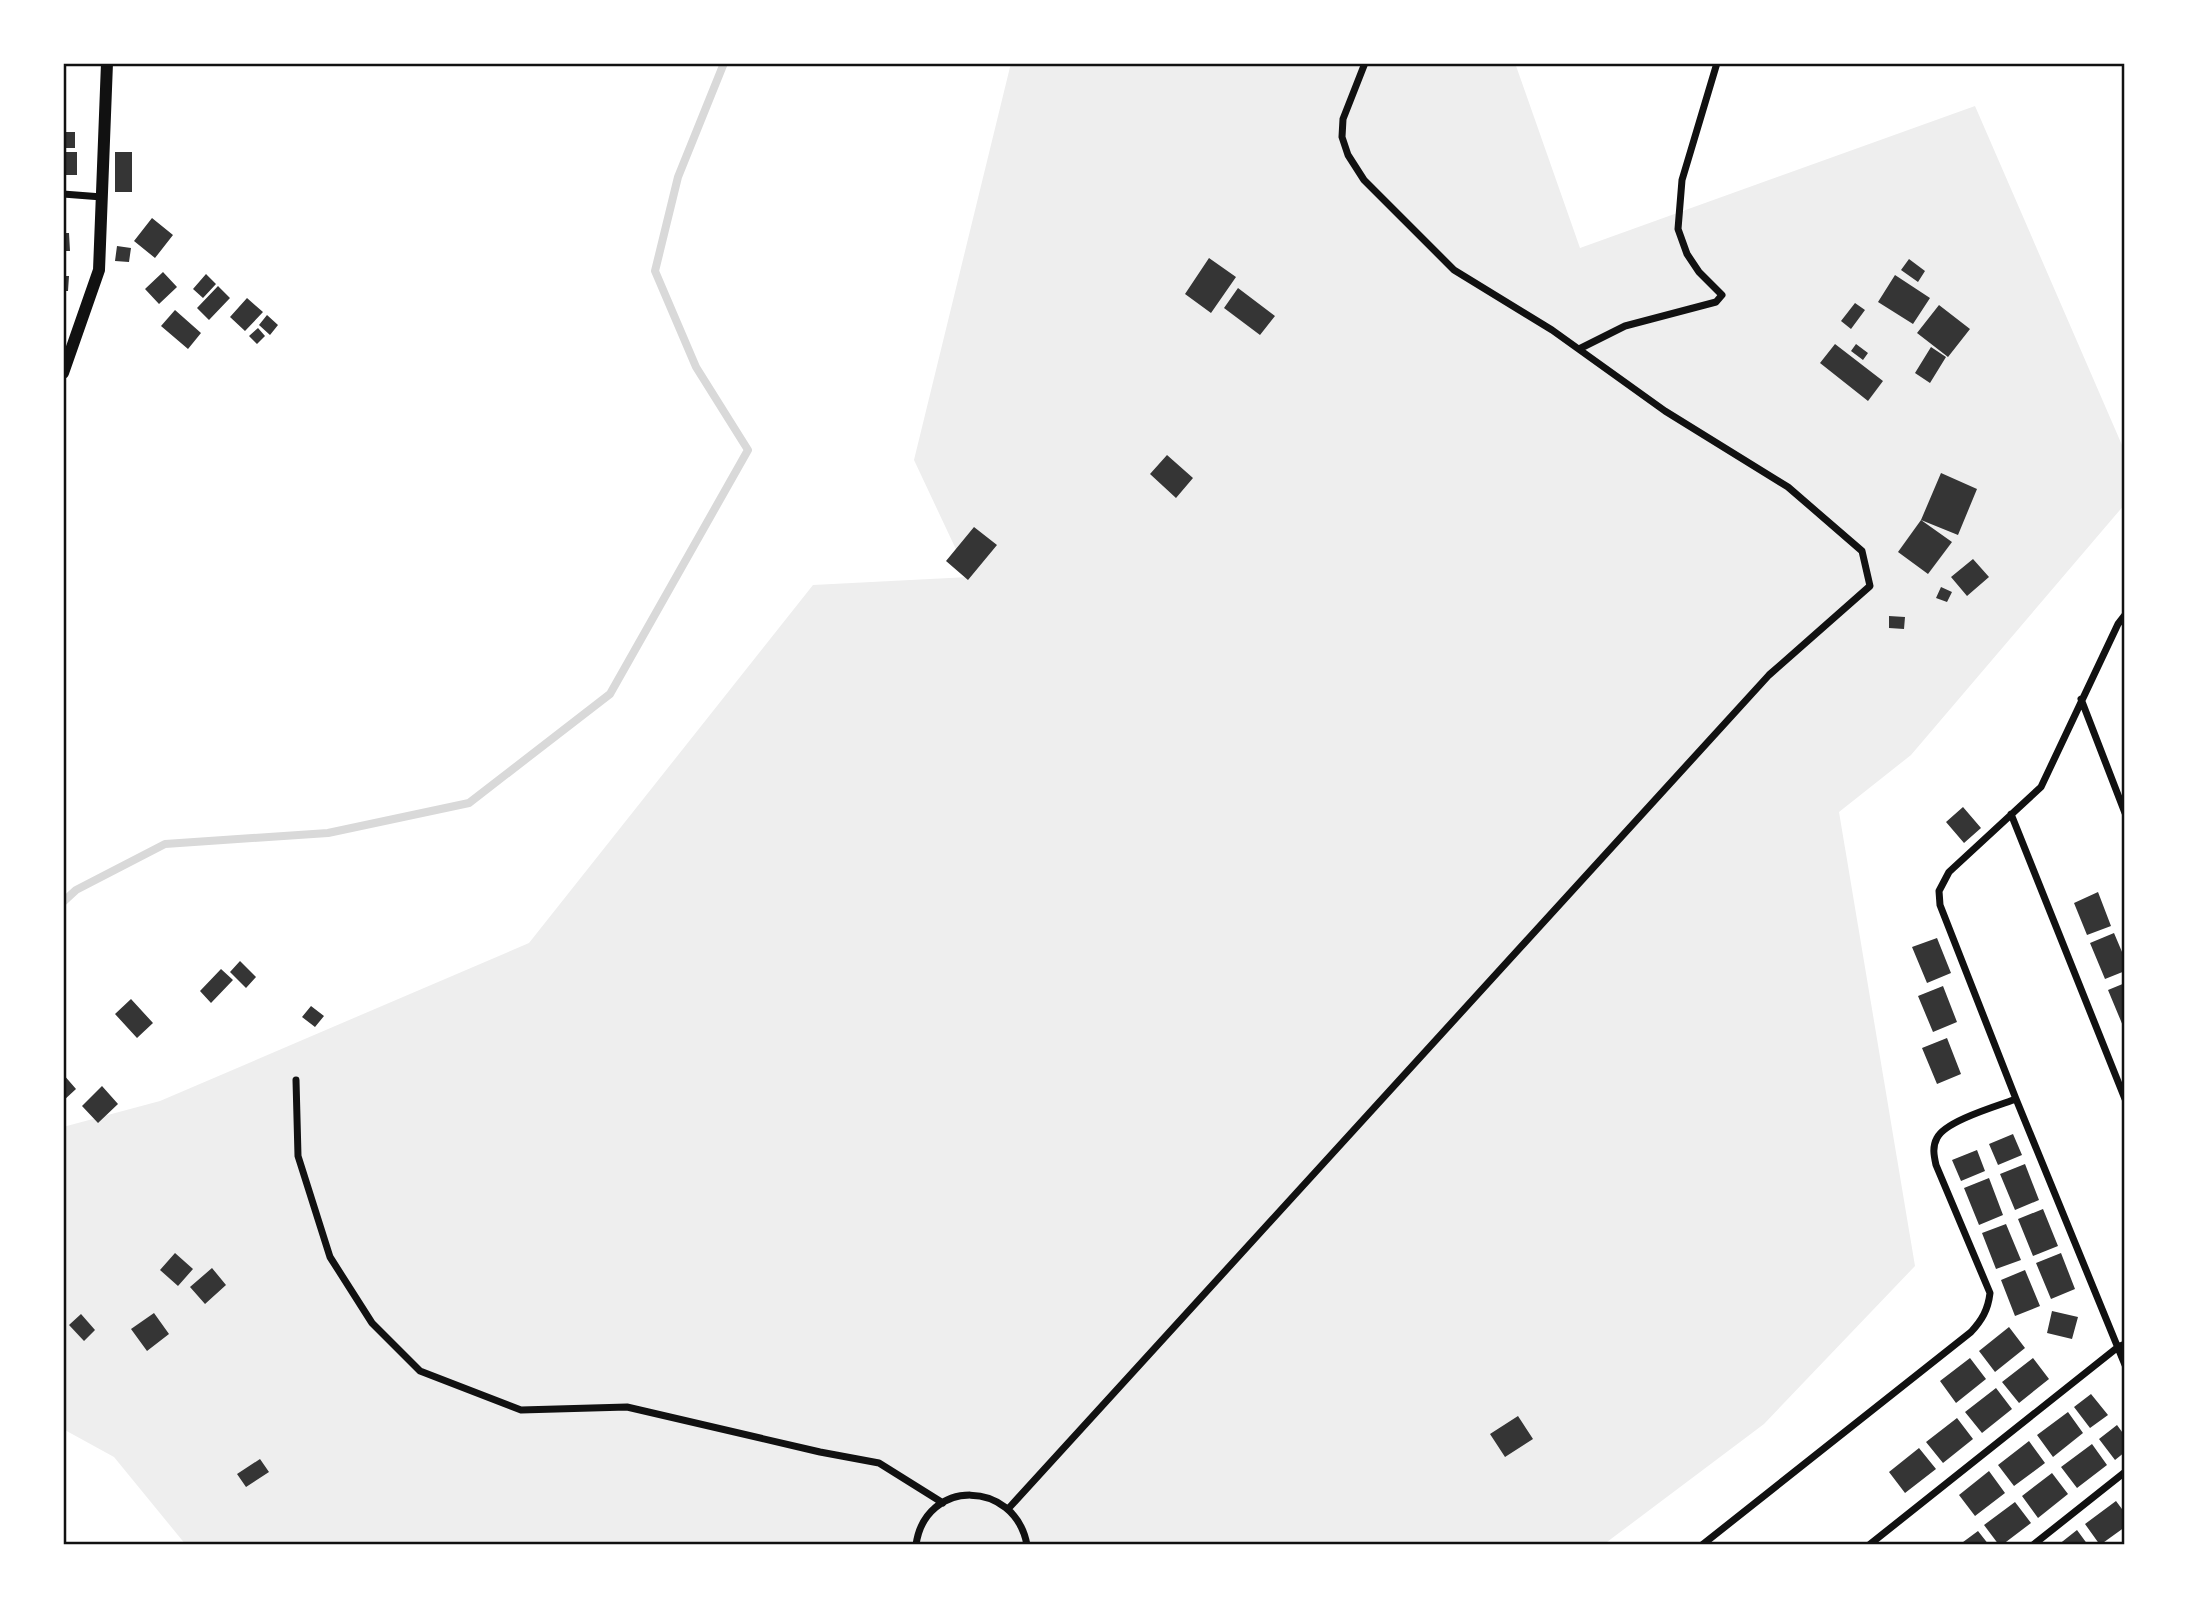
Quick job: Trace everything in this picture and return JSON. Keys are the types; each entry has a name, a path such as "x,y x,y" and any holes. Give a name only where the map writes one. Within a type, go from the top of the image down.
{"street":[{"path":"63,373 99,270 107,63"},
{"path":"1008,1509 1769,675 1870,586 1862,551 1788,487 1665,411 1552,330 1454,270 1364,180 1348,155 1342,137 1343,120 1365,63"},
{"path":"1579,349 1625,326 1716,302 1722,295 1699,272 1687,254 1678,229 1682,180 1717,63"},
{"path":"63,194 102,197"},
{"path":"2125,615 2081,699 2041,787 1949,872 1939,891 1940,905 2016,1098 2122,1345 2125,1365"},
{"path":"2081,699 2125,813"},
{"path":"2011,814 2125,1099"},
{"path":"296,1080 298,1156 330,1257 372,1323 420,1371 521,1410 627,1407 879,1463 943,1503"},
{"path":"1702,1545 1971,1332 1981,1321 1989,1307 1990,1293 1936,1165 1933,1150 1937,1136 1948,1126 2016,1098"},
{"path":"1869,1545 2122,1345"},
{"path":"2033,1545 2125,1472"},
{"path":"916,1545 923,1523 932,1512 955,1497 969,1494 997,1500 1008,1509 1018,1520 1027,1545"}],"shaded area":[{"path":"1011,63 1515,63 1580,248 1975,106 2125,452 2125,504 1911,755 1839,812 1915,1266 1764,1424 1603,1545 186,1545 114,1457 63,1429 63,1127 160,1101 529,943 813,585 969,577 914,460"}],"building":[{"path":"63,132 75,132 75,148 63,148"},
{"path":"63,152 77,152 77,175 63,175"},
{"path":"115,152 132,152 132,192 115,192"},
{"path":"152,218 173,235 155,258 134,241"},
{"path":"63,233 69,233 70,251 63,251"},
{"path":"117,246 131,248 129,262 115,261"},
{"path":"1209,258 1236,277 1211,313 1185,294"},
{"path":"1909,259 1925,271 1918,282 1901,270"},
{"path":"163,272 177,287 159,304 145,289"},
{"path":"206,274 216,284 203,298 193,289"},
{"path":"1895,275 1930,298 1913,324 1878,302"},
{"path":"63,276 69,276 68,291 63,291"},
{"path":"218,286 230,298 209,320 197,308"},
{"path":"1238,288 1275,316 1260,335 1224,308"},
{"path":"247,298 263,312 245,331 230,317"},
{"path":"1855,303 1865,310 1851,329 1841,321"},
{"path":"1939,305 1970,329 1948,357 1917,333"},
{"path":"175,310 201,333 188,349 161,326"},
{"path":"267,315 278,325 270,335 259,325"},
{"path":"258,328 265,336 257,344 249,336"},
{"path":"1835,344 1883,381 1868,401 1820,363"},
{"path":"1856,344 1868,353 1863,360 1851,351"},
{"path":"1931,347 1946,357 1930,383 1915,373"},
{"path":"1167,455 1193,478 1176,498 1150,474"},
{"path":"1941,473 1977,489 1958,535 1921,520"},
{"path":"1921,520 1952,542 1928,574 1898,552"},
{"path":"974,527 997,545 968,580 946,561"},
{"path":"1973,559 1989,577 1967,596 1951,577"},
{"path":"1941,587 1952,592 1947,602 1936,598"},
{"path":"1889,616 1905,617 1904,629 1889,628"},
{"path":"1963,807 1981,828 1964,843 1946,822"},
{"path":"2098,892 2111,926 2087,935 2074,903"},
{"path":"2114,933 2125,959 2125,971 2105,979 2090,943"},
{"path":"1937,938 1951,973 1927,983 1912,947"},
{"path":"240,961 256,977 246,988 230,972"},
{"path":"221,969 233,980 211,1003 200,991"},
{"path":"2125,983 2125,1025 2123,1026 2108,990"},
{"path":"1943,986 1957,1022 1933,1032 1918,996"},
{"path":"131,999 153,1023 137,1038 115,1014"},
{"path":"311,1006 324,1016 315,1027 302,1017"},
{"path":"1947,1038 1961,1074 1937,1084 1922,1048"},
{"path":"63,1074 76,1089 63,1101"},
{"path":"102,1086 118,1104 98,1123 82,1106"},
{"path":"2013,1134 2022,1155 1998,1165 1989,1144"},
{"path":"1977,1150 1985,1171 1961,1181 1952,1160"},
{"path":"2025,1164 2039,1200 2015,1210 2000,1174"},
{"path":"1989,1178 2003,1215 1979,1225 1964,1188"},
{"path":"2043,1209 2058,1246 2033,1256 2018,1219"},
{"path":"2006,1224 2021,1260 1996,1269 1982,1233"},
{"path":"175,1253 193,1269 178,1286 160,1270"},
{"path":"2061,1253 2075,1289 2051,1299 2036,1263"},
{"path":"212,1268 226,1285 205,1304 190,1287"},
{"path":"2025,1270 2040,1306 2015,1316 2001,1280"},
{"path":"2052,1311 2078,1317 2072,1339 2047,1333"},
{"path":"154,1313 169,1334 147,1351 131,1329"},
{"path":"81,1314 95,1330 84,1341 69,1325"},
{"path":"2009,1327 2025,1348 1995,1372 1979,1351"},
{"path":"1970,1358 1986,1379 1956,1403 1940,1381"},
{"path":"2033,1358 2049,1379 2019,1403 2002,1382"},
{"path":"1996,1388 2012,1409 1982,1433 1965,1412"},
{"path":"2091,1394 2108,1415 2090,1428 2074,1407"},
{"path":"2068,1412 2083,1433 2053,1457 2037,1435"},
{"path":"1518,1416 1533,1439 1505,1457 1490,1434"},
{"path":"1957,1418 1973,1439 1943,1463 1926,1442"},
{"path":"2117,1425 2125,1436 2125,1452 2115,1460 2099,1439"},
{"path":"2029,1441 2045,1463 2014,1486 1998,1465"},
{"path":"2092,1444 2107,1465 2077,1488 2061,1467"},
{"path":"1919,1448 1936,1469 1905,1493 1889,1472"},
{"path":"260,1459 269,1472 246,1487 237,1474"},
{"path":"1989,1471 2005,1493 1975,1516 1959,1495"},
{"path":"2052,1473 2068,1494 2038,1518 2022,1496"},
{"path":"2116,1501 2125,1513 2125,1527 2100,1545 2085,1524"},
{"path":"2015,1502 2031,1523 1999,1545 1984,1525"},
{"path":"2077,1530 2088,1545 2058,1545"},
{"path":"1978,1531 1989,1545 1959,1545"}],"waterway":[{"path":"63,902 76,890 165,844 328,833 469,803 610,694 748,450 696,367 655,271 678,177 724,63"}]}
